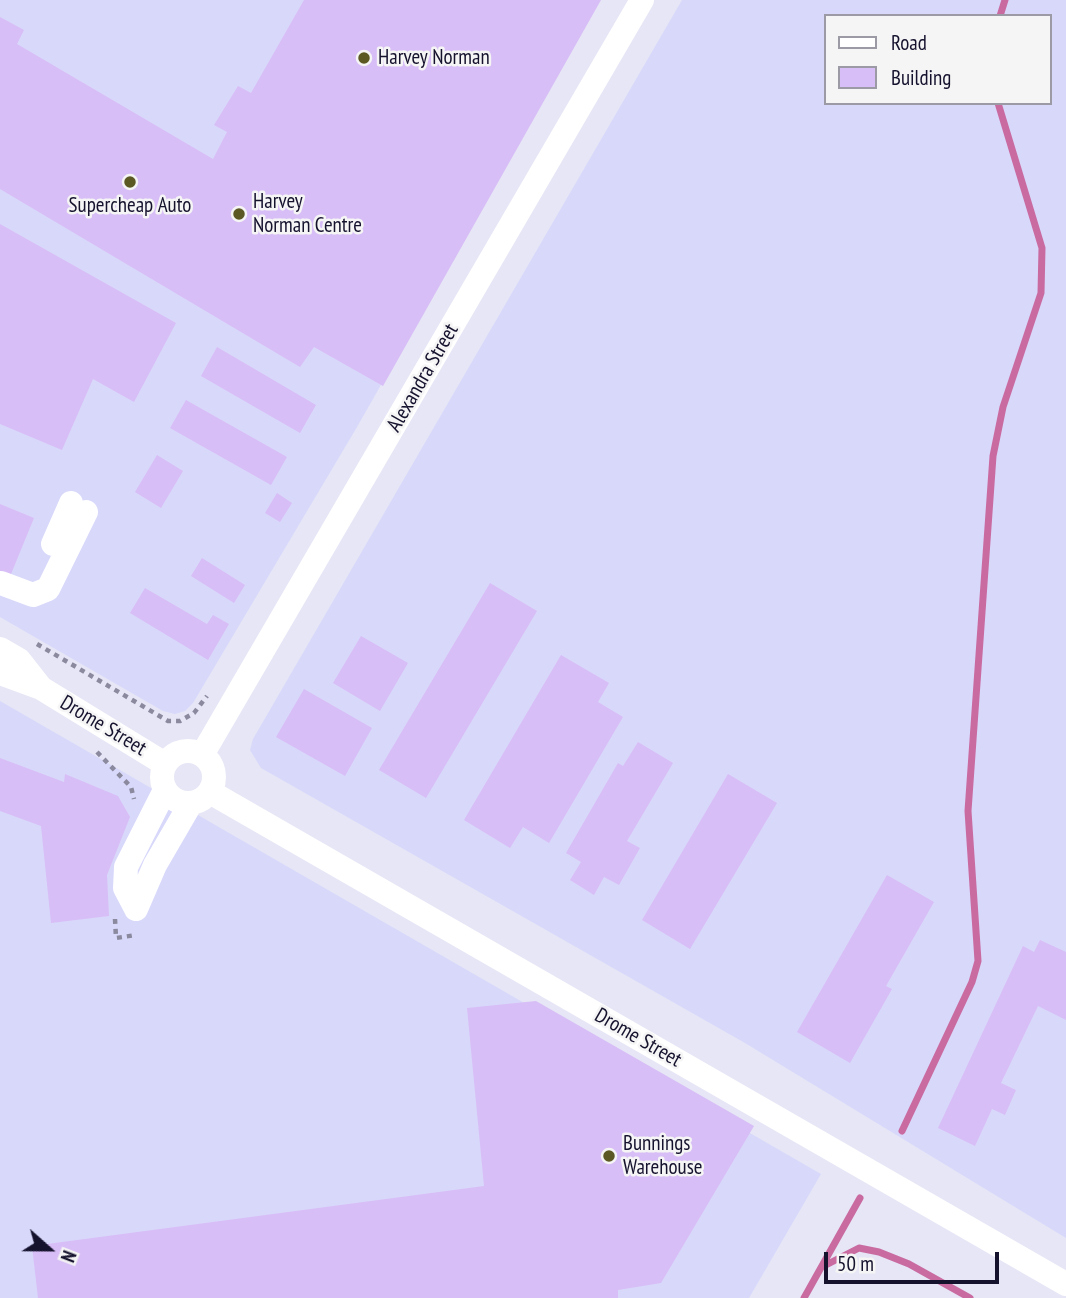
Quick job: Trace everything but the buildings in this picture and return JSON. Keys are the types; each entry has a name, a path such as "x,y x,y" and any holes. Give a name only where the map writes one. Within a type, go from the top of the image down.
{"street":[{"name":"Alexandra Street","path":"202,755 642,0"},
{"path":"1,583 26,592 79,508"},
{"name":"Drome Street","path":"0,649 19,660 41,688"},
{"name":"Drome Street","path":"0,673 41,688 165,764"},
{"path":"165,790 126,867 125,888 136,909 155,865 200,798 214,775 212,767 202,755 194,752 177,753 165,764 162,782 165,790 178,802 200,798"},
{"name":"Drome Street","path":"200,798 1066,1284"}],"path":[{"path":"36,643 173,722 194,713 214,687"},
{"path":"95,750 131,787 136,808"},
{"path":"114,911 116,939 136,935"}],"shaded area":[{"name":"Harvey Norman Centre","path":"0,0 600,0 357,427 193,703 185,711 175,714 163,711 0,617"},
{"path":"682,0 1066,0 1066,1238 745,1043 261,768 250,750 253,739"},
{"path":"0,701 821,1174 749,1298 0,1298"}],"waterway":[{"path":"1001,14 1005,0"},
{"path":"902,1131 972,982 978,961 968,811 993,456 1003,407 1041,293 1042,248 999,105"},
{"path":"804,1298 860,1198"},
{"path":"822,1267 859,1248 879,1252 909,1264 970,1298"}],"place":[{"name":"Harvey Norman","path":"364,58"},
{"name":"Supercheap Auto","path":"130,182"},
{"name":"Harvey Norman Centre","path":"239,214"},
{"name":"Bunnings Warehouse","path":"609,1156"}]}
